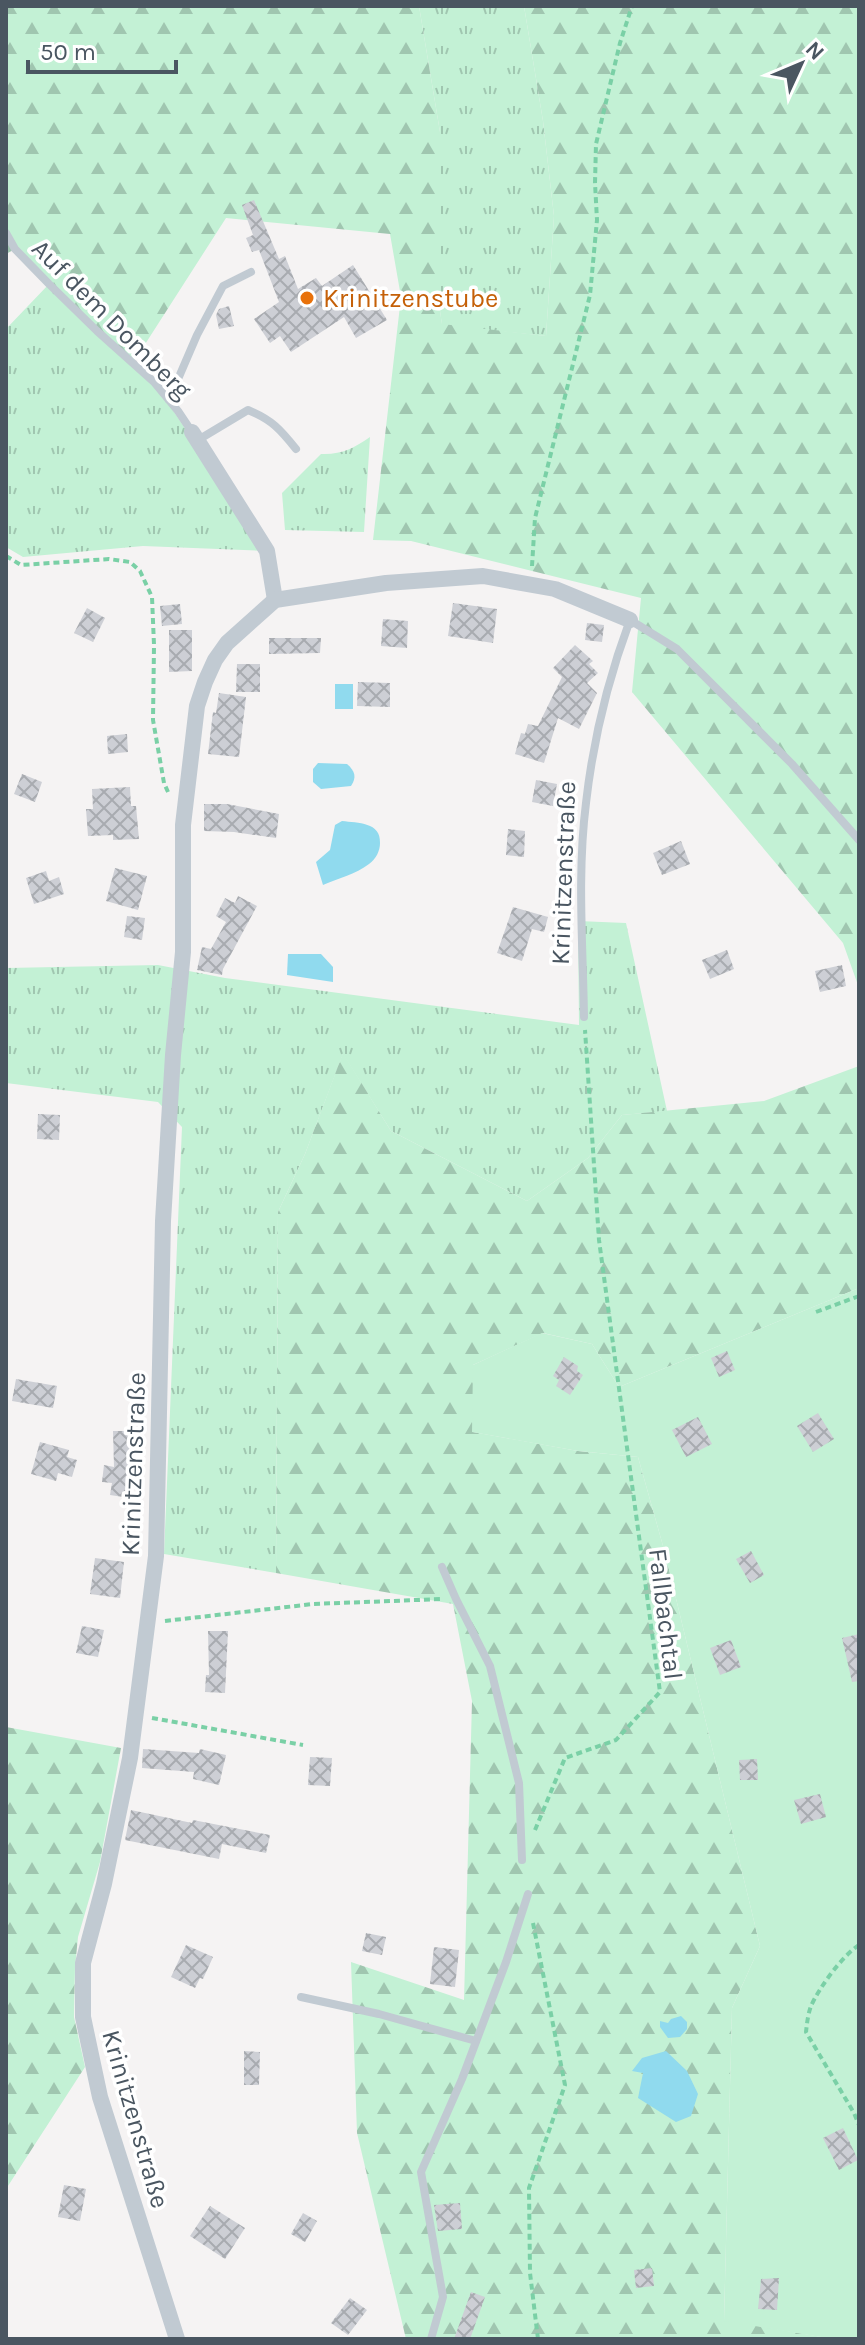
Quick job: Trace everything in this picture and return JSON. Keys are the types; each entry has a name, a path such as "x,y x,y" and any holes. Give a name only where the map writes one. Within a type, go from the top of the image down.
{"street":[{"path":"194,436 267,551 275,600 386,583 483,576 555,589 630,620"},
{"name":"Krinitzenstraße","path":"177,2339 100,2097 83,2017 83,1963 107,1870 130,1758 156,1556 167,1137 183,952 183,825 197,706 215,660 227,643 275,600"}],"lane":[{"name":"Auf dem Domberg","path":"6,233 15,249 97,331 154,382 194,436"},
{"path":"169,400 197,335 223,286 251,272"},
{"path":"194,436 248,410 266,417 279,427 296,449"},
{"path":"630,620 677,649 792,764 859,840"},
{"name":"Krinitzenstraße","path":"584,1017 582,880 585,805 612,668 630,620"},
{"path":"442,1567 490,1666 519,1783 522,1860"},
{"path":"431,2339 443,2297 421,2172 476,2041 528,1894"},
{"path":"301,1997 379,2014 476,2041"}],"path":[{"path":"530,585 535,518 590,295 597,220 596,144 632,6"},
{"path":"6,556 21,565 109,559 130,562 140,571 152,597 153,720 164,783 170,797"},
{"name":"Fallbachtal","path":"534,1831 565,1758 616,1740 660,1692 599,1240 584,1017"},
{"path":"816,1312 859,1296"},
{"path":"146,1623 313,1604 456,1599"},
{"path":"134,1715 303,1745"},
{"path":"528,1894 565,2085 529,2188 530,2273 538,2339"},
{"path":"859,1945 830,1975 810,2008 806,2032 859,2125"}],"green space":[{"path":"6,6 419,6 440,132 442,324 546,336 554,216 543,121 524,6 859,6 859,988 843,943 632,692 641,598 411,541 373,540 401,297 390,234 226,218 133,363 15,249 6,254"},
{"path":"419,6 524,6 543,121 554,216 546,336 442,325 440,132"},
{"path":"49,284 154,382 267,551 143,546 23,557 6,547 6,329"},
{"path":"370,437 364,532 285,530 282,493 321,454 347,450"},
{"path":"578,921 626,923 667,1111 622,1115 588,1158 527,1201 391,1131 343,1054 305,1154 278,1212 276,1573 164,1554 182,1127 158,1102 6,1083 6,968 158,965 225,978 579,1025"},
{"path":"343,1053 391,1131 527,1201 588,1158 622,1115 764,1101 859,1066 859,1288 619,1387 592,1344 543,1333 473,1365 473,1432 578,1451 638,1457 665,1553 760,1946 732,2008 724,2320 833,2339 406,2339 357,2133 351,1962 464,2000 472,1701 453,1604 276,1573 278,1212 305,1154"},
{"path":"859,1288 859,2339 833,2339 724,2321 732,2008 760,1946 665,1553 638,1457 578,1451 472,1432 473,1365 542,1333 592,1344 619,1387"},
{"path":"6,1727 121,1748 100,1862 78,1937 74,2017 85,2067 6,2189"}],"water":[{"path":"335,684 353,684 353,709 335,709"},
{"path":"318,763 347,764 354,774 351,786 321,789 313,782 313,769"},
{"path":"342,821 373,827 379,836 379,849 374,860 364,868 323,885 316,862 330,850 335,825"},
{"path":"288,954 321,954 333,967 333,982 287,975"},
{"path":"681,2016 687,2022 687,2029 680,2037 668,2038 660,2027 660,2021 668,2023"},
{"path":"666,2051 687,2071 698,2094 691,2116 676,2122 638,2098 643,2073 632,2071 642,2058"}],"building":[{"path":"254,200 279,259 285,256 298,289 316,278 322,286 353,265 387,320 356,338 344,317 291,352 280,336 270,343 254,319 279,302 259,250 252,252 246,238 253,235 242,205"},
{"path":"229,306 234,326 219,329 216,315 219,309"},
{"path":"453,603 497,609 493,643 448,636"},
{"path":"180,604 182,624 162,626 160,606"},
{"path":"87,608 105,618 93,642 74,633"},
{"path":"383,619 408,621 407,648 381,646"},
{"path":"587,623 604,625 602,642 585,640"},
{"path":"169,630 192,630 192,671 169,672"},
{"path":"269,638 321,638 320,653 269,654"},
{"path":"575,645 593,661 589,664 598,673 587,683 597,693 579,729 558,718 544,763 515,754 521,733 525,734 528,724 538,726 562,677 553,668"},
{"path":"237,664 260,664 260,692 236,692"},
{"path":"358,682 390,683 390,707 357,706"},
{"path":"219,693 246,697 239,757 208,754 213,712 216,713"},
{"path":"127,734 128,752 108,754 107,736"},
{"path":"22,774 42,782 35,802 14,794"},
{"path":"536,780 557,784 553,806 532,802"},
{"path":"130,787 131,806 136,806 139,839 113,840 113,835 88,836 86,809 93,809 92,789"},
{"path":"204,804 227,804 279,814 276,838 204,831"},
{"path":"508,829 525,831 524,857 506,855"},
{"path":"681,841 690,864 662,875 653,853"},
{"path":"115,868 147,876 138,910 106,901"},
{"path":"46,871 49,881 59,877 64,894 34,904 26,878"},
{"path":"238,896 257,906 222,975 197,970 202,947 211,949 226,922 216,916 225,898 235,903"},
{"path":"513,907 548,917 544,932 532,929 522,961 497,953"},
{"path":"127,916 145,918 142,940 124,937"},
{"path":"727,950 734,969 710,979 702,960"},
{"path":"842,965 846,986 820,992 815,971"},
{"path":"38,1114 60,1115 59,1140 37,1139"},
{"path":"727,1351 735,1370 719,1377 711,1358"},
{"path":"564,1357 578,1366 577,1371 583,1375 570,1395 556,1386 559,1380 553,1376"},
{"path":"16,1379 57,1386 53,1408 12,1401"},
{"path":"818,1413 834,1439 813,1452 797,1426"},
{"path":"698,1417 712,1444 686,1457 672,1430"},
{"path":"113,1431 131,1431 134,1470 130,1498 110,1495 112,1483 102,1482 104,1465 114,1467"},
{"path":"40,1442 69,1450 67,1457 77,1460 72,1477 58,1473 56,1481 31,1474"},
{"path":"751,1551 764,1575 750,1583 736,1559"},
{"path":"95,1558 124,1562 120,1598 90,1594"},
{"path":"82,1626 104,1630 98,1657 76,1653"},
{"path":"208,1631 228,1631 225,1693 205,1692 206,1675 209,1675"},
{"path":"859,1634 859,1681 852,1682 842,1638"},
{"path":"731,1640 741,1667 720,1675 710,1648"},
{"path":"143,1749 199,1753 200,1749 226,1755 219,1785 193,1779 194,1772 142,1768"},
{"path":"310,1757 332,1758 330,1786 308,1785"},
{"path":"757,1759 758,1780 740,1780 739,1760"},
{"path":"820,1794 826,1817 801,1824 794,1800"},
{"path":"131,1810 270,1835 266,1853 222,1844 219,1859 125,1840"},
{"path":"366,1933 386,1937 382,1955 362,1951"},
{"path":"186,1945 213,1957 195,1988 171,1977"},
{"path":"434,1947 459,1950 455,1987 430,1984"},
{"path":"244,2051 260,2052 259,2085 244,2085"},
{"path":"843,2128 858,2160 839,2170 823,2138"},
{"path":"64,2185 86,2189 80,2221 58,2217"},
{"path":"460,2203 462,2229 438,2231 434,2205"},
{"path":"210,2206 245,2228 225,2259 190,2236"},
{"path":"303,2213 317,2221 305,2242 291,2234"},
{"path":"652,2268 654,2286 636,2288 634,2270"},
{"path":"779,2278 777,2310 758,2309 761,2279"},
{"path":"471,2292 485,2297 470,2339 454,2339"},
{"path":"350,2298 367,2310 348,2335 331,2323"}],"place":[{"name":"Krinitzenstube","path":"307,298"}]}
